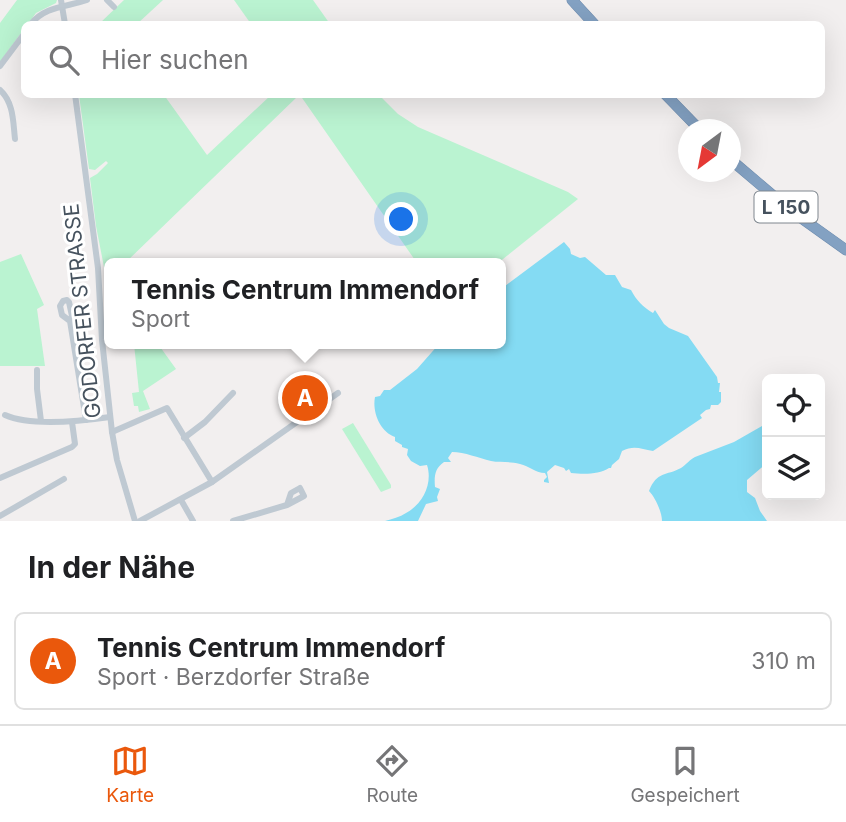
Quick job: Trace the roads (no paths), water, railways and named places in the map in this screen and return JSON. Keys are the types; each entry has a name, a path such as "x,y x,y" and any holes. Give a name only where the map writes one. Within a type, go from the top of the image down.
{"highway":[{"path":"572,0 591,21"},
{"path":"579,0 598,21"},
{"path":"662,98 681,119"},
{"path":"669,98 689,119"},
{"name":"L 150","path":"741,168 790,210 846,250"},
{"name":"L 150","path":"741,177 786,215 846,257"}],"street":[{"path":"34,21 62,3 87,0"},
{"path":"107,0 114,7"},
{"path":"62,3 65,21"},
{"path":"0,66 21,38"},
{"path":"0,90 11,106 15,139"},
{"name":"GODORFER STRASSE","path":"76,98 98,268 102,340 112,432 117,460 138,521"},
{"path":"70,321 86,420"},
{"path":"37,370 41,421"},
{"path":"184,438 205,422 233,393"},
{"path":"138,521 212,482 338,393"},
{"path":"112,432 167,408 212,482"},
{"path":"5,415 15,419 72,422 110,417"},
{"path":"0,478 72,447 75,444 72,422"},
{"path":"0,516 64,479"},
{"path":"181,500 193,521"},
{"path":"233,521 286,505"}],"water":[{"path":"564,242 571,254 585,257 606,275 615,275 622,287 631,290 643,306 653,313 655,310 664,324 688,336 720,383 721,402 711,405 710,409 700,415 702,418 653,451 626,449 611,468 595,473 571,473 569,469 566,471 555,465 547,472 549,483 544,482 547,477 545,473 523,465 452,452 448,458 451,462 444,462 436,473 435,487 440,489 438,501 426,504 418,521 385,521 404,514 422,499 429,472 427,465 420,466 411,461 407,455 408,449 402,447 395,441 395,437 381,426 376,415 375,397 380,396 384,390 390,390 417,369 435,349 506,349 506,285"},
{"path":"762,426 762,467 747,480 747,492 755,498 767,521 662,521 658,505 649,491 655,480 681,468 695,457 734,442"}],"place":[{"name":"Tennis Centrum Immendorf","path":"305,398"}]}
